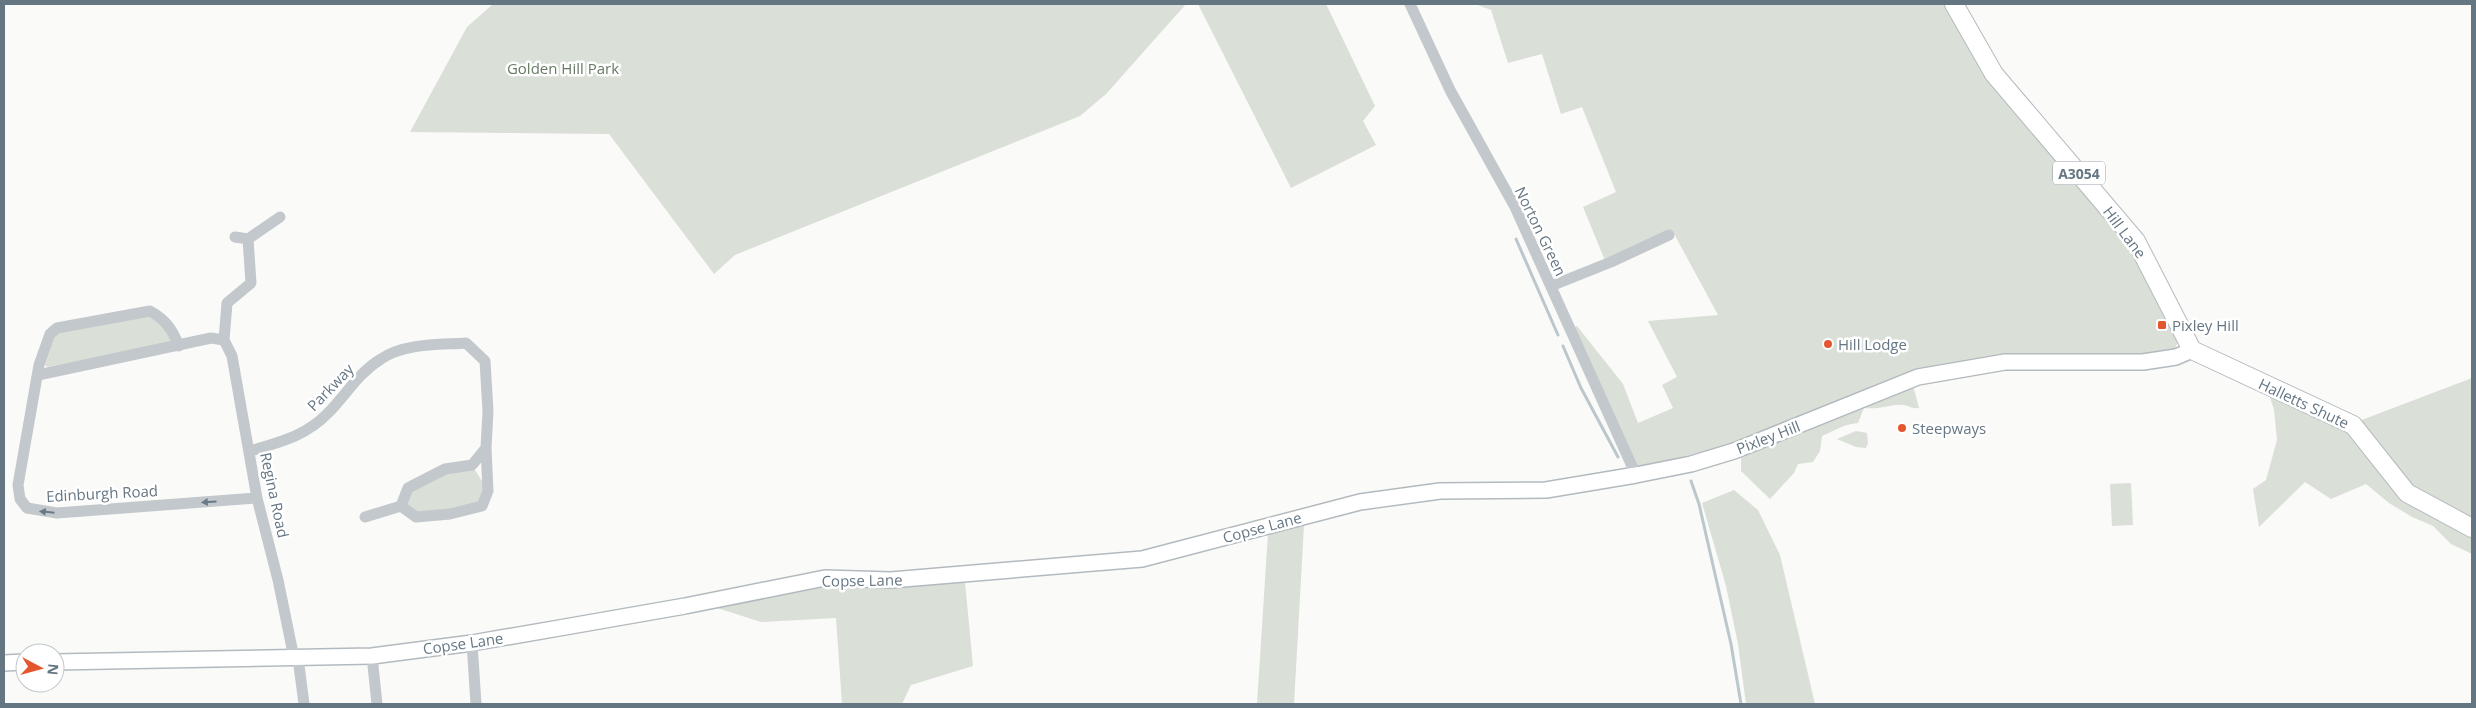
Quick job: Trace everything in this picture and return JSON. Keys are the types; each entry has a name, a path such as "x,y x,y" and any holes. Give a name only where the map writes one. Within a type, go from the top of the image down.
{"main road":[{"name":"Hill Lane","path":"1954,4 1994,74 2136,241 2192,350"},
{"name":"Halletts Shute","path":"2192,350 2353,425 2407,493 2472,528"}],"street":[{"name":"Norton Green","path":"1410,4 1450,90 1515,208 1636,476"},
{"path":"235,237 248,239 280,217"},
{"path":"1551,286 1612,262 1669,235"},
{"path":"38,375 210,338 224,340 226,303 251,283 248,239"},
{"name":"Edinburgh Road","path":"179,346 172,329 163,318 150,310 58,328 50,334 39,365 18,484 20,499 27,508 57,513 257,498"},
{"name":"Regina Road","path":"224,340 232,356 257,498 296,658 304,704"},
{"name":"Parkway","path":"250,450 299,436 328,414 350,385 382,358 416,346 466,343 485,361 488,411 486,448 488,491 482,506 450,514 416,517 401,506"},
{"name":"Pixley Hill","path":"1636,476 1691,464 1734,451 1918,377 2005,362 2142,362 2176,357 2192,350"},
{"path":"365,517 401,506 408,488 445,469 472,465 486,448"},
{"name":"Copse Lane","path":"65,662 372,656 472,643 685,606 825,578 891,580 1142,560 1360,502 1440,490 1546,490 1636,476"},
{"path":"472,643 476,704"},
{"path":"372,656 377,704"}],"green space":[{"name":"Golden Hill Park","path":"493,4 1186,4 1106,94 1080,116 735,255 714,274 609,134 410,132 467,27"},
{"path":"1198,4 1326,4 1375,106 1363,121 1376,145 1291,188"},
{"path":"1475,4 1949,4 2133,246 2179,340 2173,352 1910,374 1919,408 1900,405 1864,408 1858,423 1843,426 1822,436 1820,451 1813,462 1798,464 1794,473 1770,499 1741,471 1741,456 1733,444 1634,469 1570,329 1577,326 1623,384 1638,423 1673,408 1662,385 1677,377 1648,321 1718,315 1672,230 1606,263 1583,207 1616,192 1582,107 1561,114 1542,54 1508,63 1491,10"},
{"path":"151,314 156,316 172,340 169,344 47,367 45,365 56,333"},
{"path":"2472,378 2472,523 2413,492 2359,421"},
{"path":"2269,394 2345,431 2400,500 2472,538 2472,554 2451,544 2433,526 2412,517 2389,503 2366,484 2331,499 2305,482 2259,527 2253,489 2266,480 2277,440 2274,410"},
{"path":"1856,431 1867,433 1868,443 1866,448 1856,447 1837,439"},
{"path":"472,465 488,491 482,506 416,517 401,506 408,488"},
{"path":"2131,483 2133,525 2112,526 2110,484"},
{"path":"1734,490 1758,510 1780,555 1815,704 1746,704 1738,644 1726,586 1702,503"},
{"path":"1304,525 1294,704 1257,704 1268,533"},
{"path":"965,582 973,666 911,685 902,704 842,704 836,618 761,622 714,607 829,586 890,588"}],"waterway":[{"path":"1516,239 1558,335"},
{"path":"1563,346 1581,388 1618,457"},
{"path":"1691,481 1699,504 1731,644 1741,704"}],"place":[{"name":"Pixley Hill","path":"2162,325"},
{"name":"Hill Lodge","path":"1828,344"},
{"name":"Steepways","path":"1902,428"}]}
